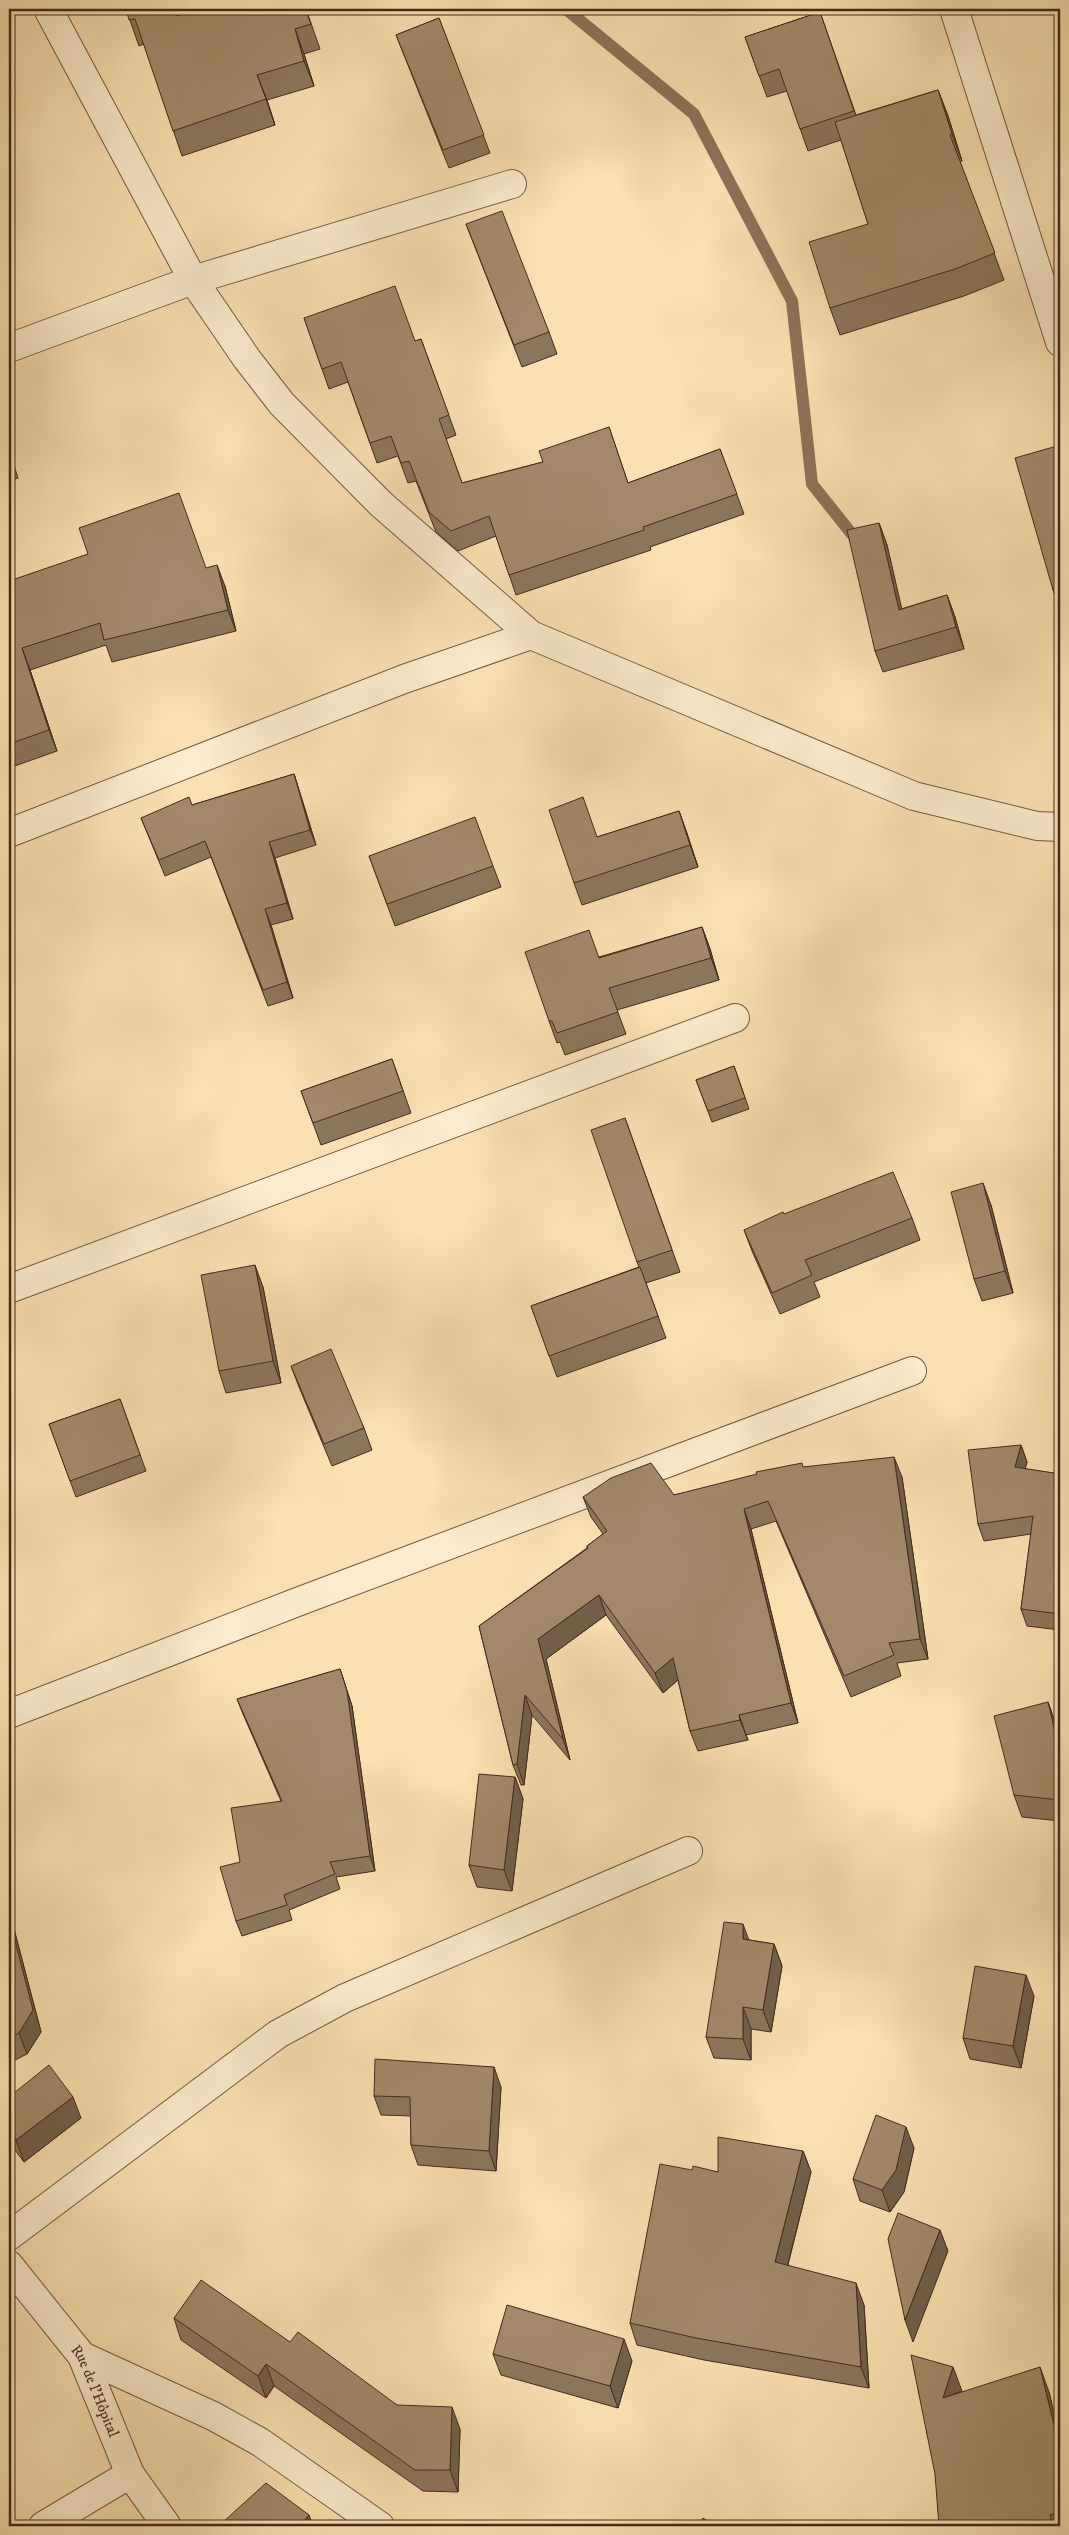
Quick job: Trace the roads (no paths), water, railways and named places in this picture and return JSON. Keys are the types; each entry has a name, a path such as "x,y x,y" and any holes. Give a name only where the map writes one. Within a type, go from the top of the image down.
{"street":[{"path":"48,9 192,280 246,359 282,404 382,504 531,635 914,796 1037,826 1060,827"},
{"path":"954,9 1060,342"},
{"path":"9,348 192,280 512,184"},
{"path":"9,833 404,679 531,635"},
{"path":"9,1289 735,1018"},
{"path":"9,1714 300,1601 912,1371"},
{"path":"9,2236 278,2034 345,1998 688,1852"},
{"name":"Rue de l'Hôpital","path":"9,2265 82,2356 130,2474 167,2526"},
{"path":"82,2356 213,2416 260,2442 380,2526"},
{"path":"43,2526 130,2474"}],"waterway":[{"path":"566,9 694,114 792,301 812,484 859,543"}]}
